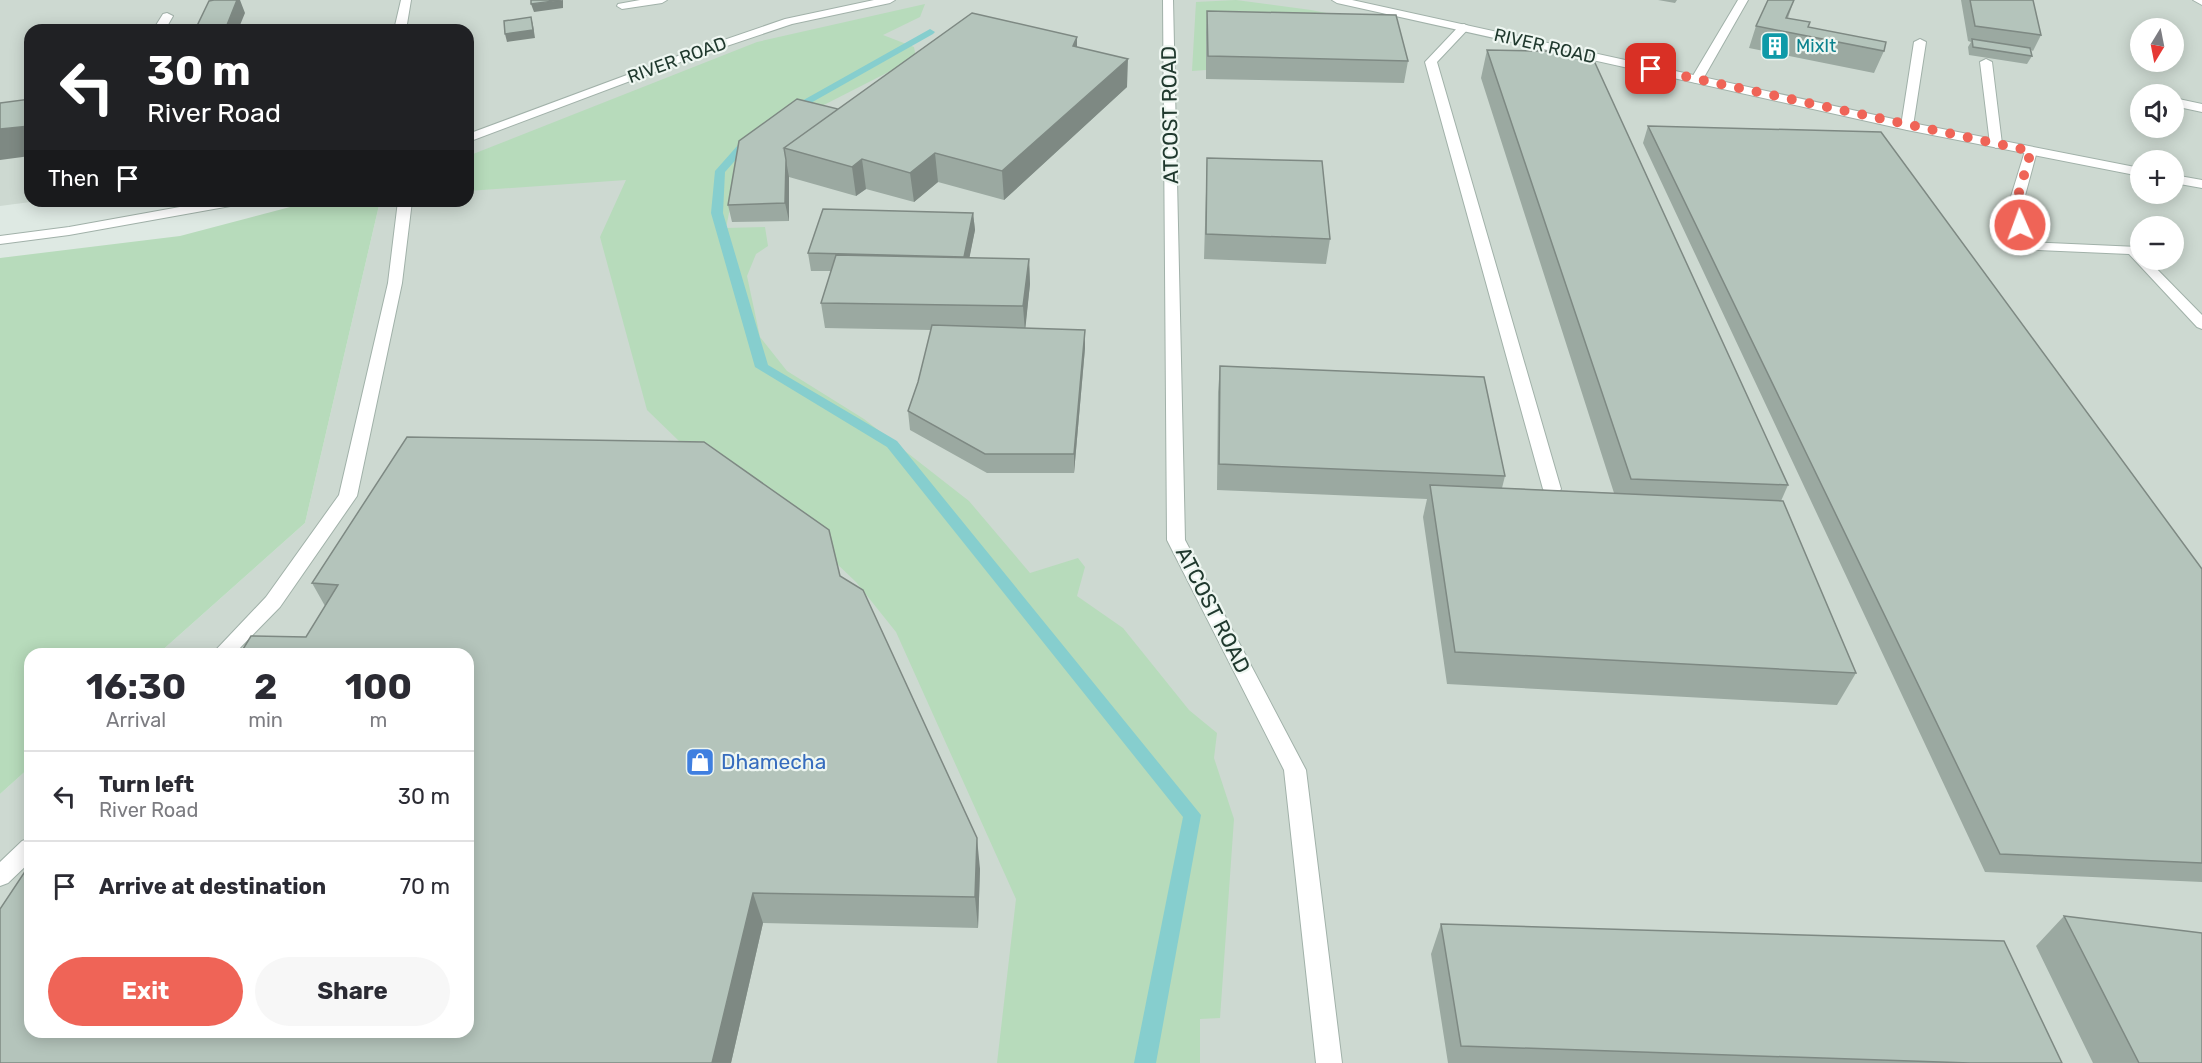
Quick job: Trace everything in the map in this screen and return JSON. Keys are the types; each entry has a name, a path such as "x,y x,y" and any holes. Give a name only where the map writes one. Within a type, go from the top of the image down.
{"street":[{"path":"401,24 405,0"},
{"path":"622,6 662,0"},
{"name":"RIVER ROAD","path":"474,136 690,55 789,21 890,0"},
{"name":"ATCOST ROAD","path":"1168,0 1176,540 1295,770 1329,1063"},
{"name":"RIVER ROAD","path":"1337,0 1907,126 2130,170"},
{"path":"1697,79 1743,0"},
{"path":"2198,0 2202,2"},
{"path":"162,24 167,16"},
{"path":"1464,27 1431,62 1552,489"},
{"path":"1907,126 1920,42"},
{"path":"1986,62 1996,144"},
{"path":"2184,104 2202,108"},
{"path":"2031,151 2016,203 2023,246 2130,250"},
{"path":"2184,181 2202,184"},
{"path":"0,240 69,231 203,207"},
{"path":"228,648 273,602 348,496 395,283 404,207"},
{"path":"2151,270 2202,324"},
{"path":"0,876 24,854"}],"shaded area":[{"path":"0,0 2202,0 2202,1063 0,1063 0,794 24,772 24,1038 474,1038 474,648 165,648 305,523 379,207 474,207 474,24 24,24 24,203 0,206"}],"green space":[{"path":"1236,0 1311,10 1387,25 1206,70 1192,71 1196,2"},
{"path":"925,4 920,17 883,35 914,47 916,58 814,110 740,158 726,228 765,227 768,246 756,254 747,276 760,337 787,371 864,419 969,501 1030,573 1078,558 1085,567 1077,596 1123,628 1189,710 1217,733 1214,758 1234,819 1220,1018 1200,1019 1200,1063 997,1063 1016,899 896,632 856,582 835,562 713,474 647,410 600,237 626,180 474,191 474,154 757,42"},
{"path":"290,207 379,207 305,523 165,648 24,648 24,772 0,794 0,258 180,236"}],"building":[{"path":"237,0 227,24 198,24 209,1"},
{"path":"531,0 561,0 531,4"},
{"path":"1768,0 1794,0 1786,18 1810,22 1808,27 1886,42 1884,51 1756,26"},
{"path":"1970,0 2033,0 2041,35 1975,26"},
{"path":"1207,11 1396,15 1408,61 1208,56"},
{"path":"972,13 1077,37 1073,46 1128,59 1002,171 935,153 910,173 862,159 852,167 784,148"},
{"path":"531,17 533,30 505,34 504,21"},
{"path":"1972,39 2030,48 2032,56 1973,47"},
{"path":"1487,50 1590,52 1788,485 1631,479"},
{"path":"797,99 838,109 784,148 785,203 728,205 739,141"},
{"path":"24,100 24,127 0,129 0,103"},
{"path":"1648,126 1881,132 2202,569 2202,863 2000,854"},
{"path":"1207,158 1322,161 1330,239 1206,234"},
{"path":"823,209 973,213 964,257 808,253"},
{"path":"836,255 1029,259 1023,306 821,303"},
{"path":"932,325 1085,330 1074,454 985,454 908,411 918,382"},
{"path":"1220,366 1484,377 1505,476 1219,464"},
{"name":"Dhamecha","path":"407,437 704,442 829,530 840,576 863,590 977,838 975,897 753,893 712,1063 0,1063 0,909 24,873 24,1038 474,1038 474,648 244,648 251,636 306,637 338,585 312,583"},
{"path":"1430,485 1783,501 1856,673 1455,652"},
{"path":"2064,916 2202,933 2202,1063 2139,1063"},
{"path":"1441,924 2004,941 2062,1063 1970,1063 1461,1046"}],"waterway":[{"path":"789,111 930,32"},
{"path":"750,138 720,171 717,213 762,367 892,444 1192,815 1145,1063"}],"place":[{"name":"MixIt","path":"1775,46"},
{"name":"Dhamecha","path":"700,762"}],"route":[{"path":"1651,69 2031,151 2016,203 2020,225"}]}
